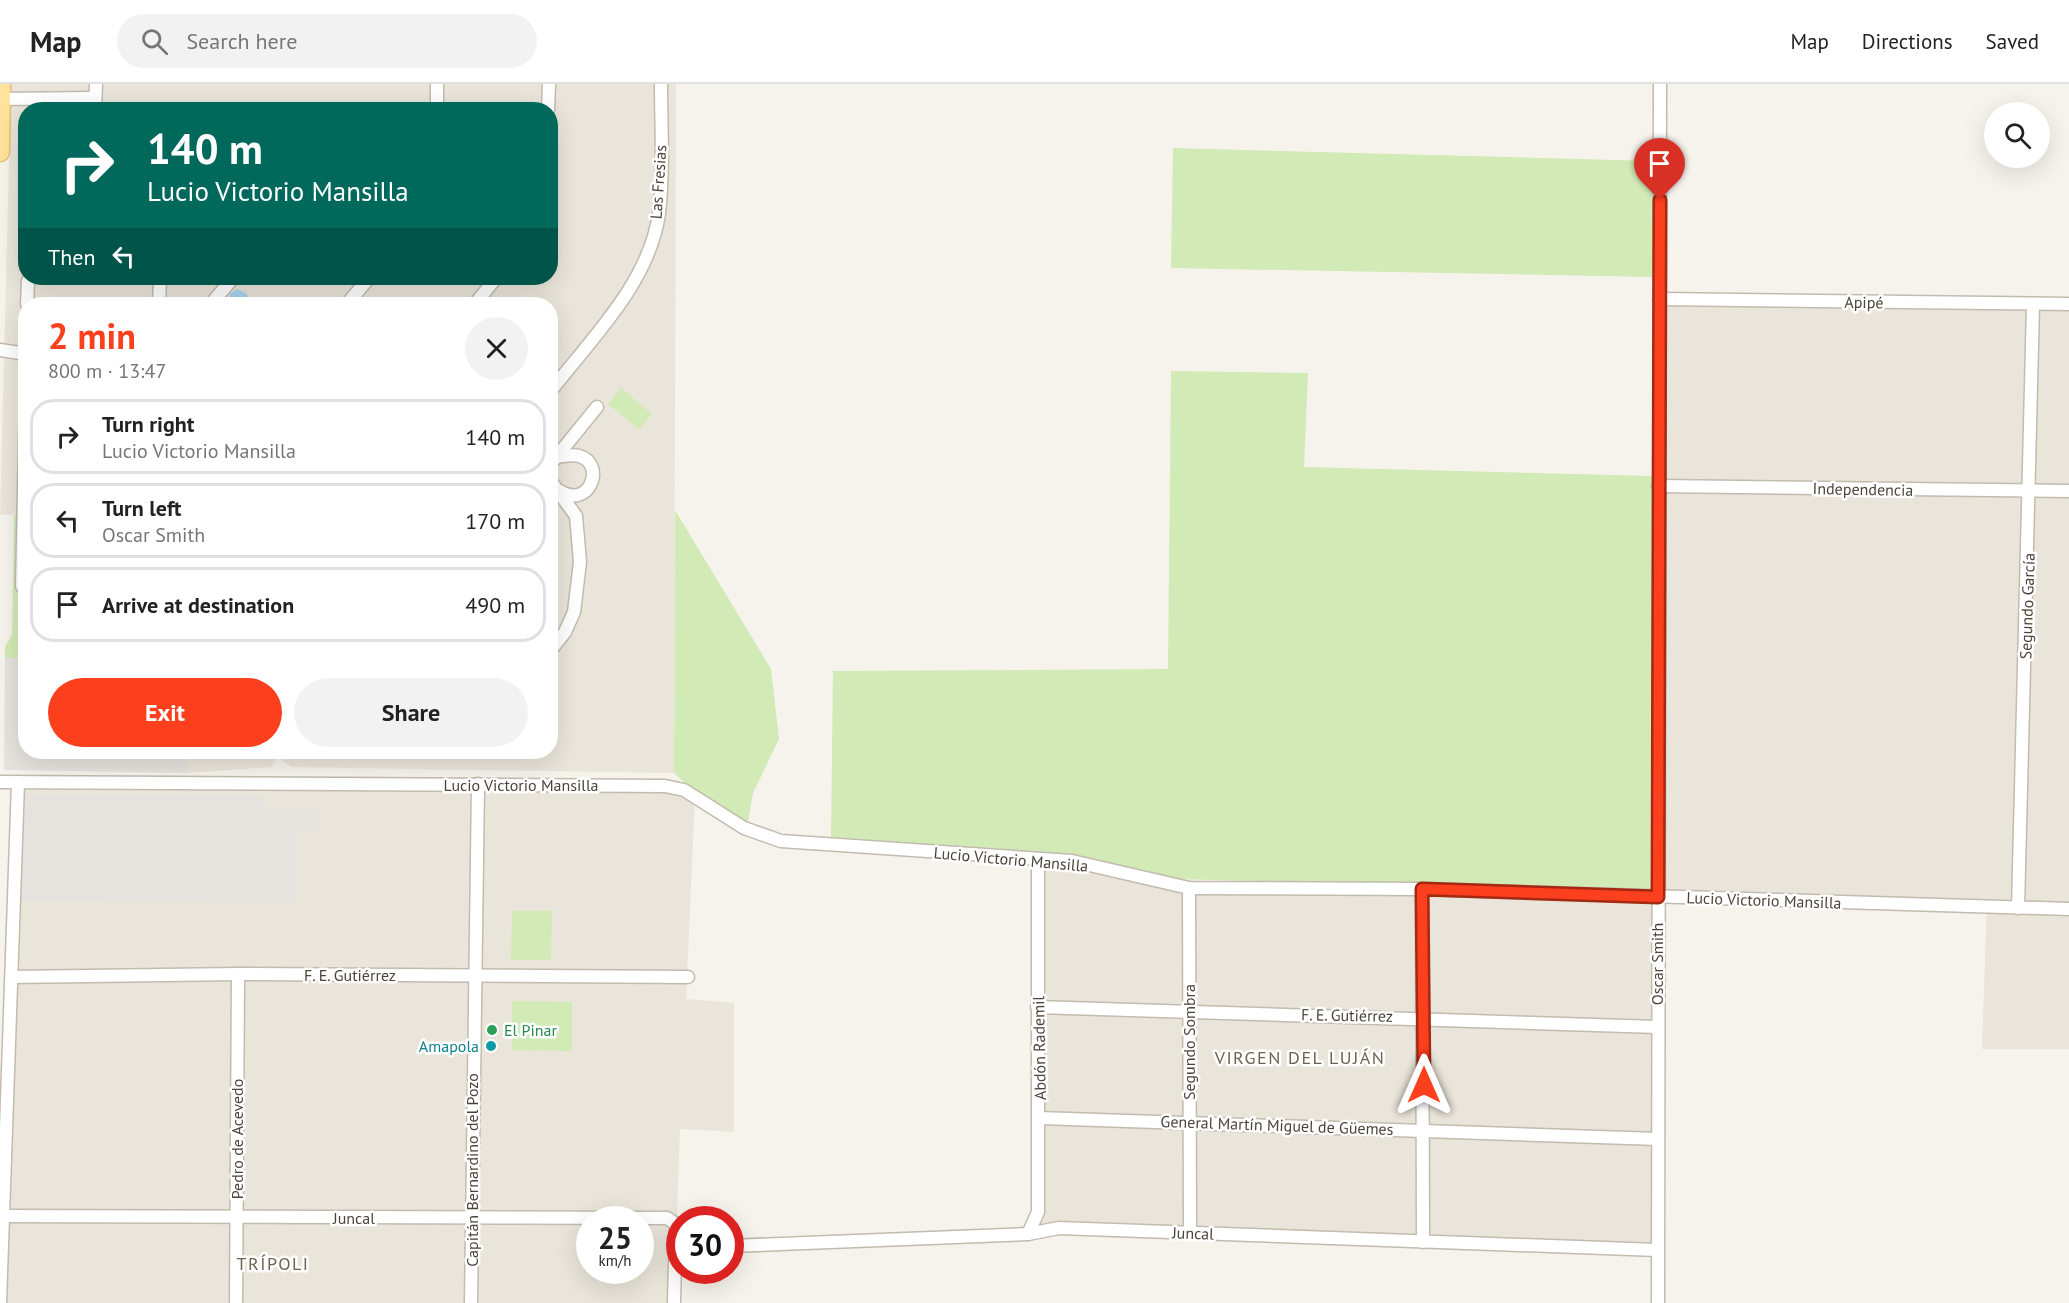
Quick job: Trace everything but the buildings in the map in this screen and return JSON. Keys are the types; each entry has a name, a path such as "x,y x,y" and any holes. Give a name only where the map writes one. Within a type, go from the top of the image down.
{"main road":[{"path":"0,152 1,91"}],"street":[{"path":"95,102 96,84"},
{"path":"437,84 437,102"},
{"path":"548,102 549,84"},
{"name":"Las Fresias","path":"558,382 624,297 650,244 659,214 662,84"},
{"name":"Oscar Smith","path":"1658,1303 1660,84"},
{"path":"1,91 81,102"},
{"path":"217,297 227,285"},
{"path":"353,297 363,285"},
{"path":"481,297 490,285"},
{"name":"Apipé","path":"1659,299 2069,304"},
{"name":"Segundo García","path":"2018,908 2033,305"},
{"path":"0,350 18,353"},
{"path":"558,455 597,407"},
{"path":"558,458 578,455 589,463 593,475 589,488 578,495 571,496 558,487"},
{"name":"Independencia","path":"1658,486 2069,491"},
{"path":"558,489 576,516 580,562 574,612 565,632 558,641"},
{"name":"Lucio Victorio Mansilla","path":"0,782 665,786 684,790 744,828 781,841 1072,861 1189,888 1422,889 2069,909"},
{"path":"0,1303 18,782"},
{"name":"Capitán Bernardino del Pozo","path":"471,1303 473,975 478,784"},
{"name":"Abdón Rademil","path":"1028,1234 1038,1212 1040,1118 1037,1007 1038,859"},
{"name":"Segundo Sombra","path":"1189,888 1190,1232"},
{"path":"1422,889 1424,1242"},
{"name":"F. E. Gutiérrez","path":"12,977 238,974 688,976"},
{"name":"Pedro de Acevedo","path":"236,1303 238,974"},
{"name":"F. E. Gutiérrez","path":"1037,1007 1424,1017 1657,1027"},
{"name":"General Martín Miguel de Güemes","path":"1040,1118 1190,1121 1658,1139"},
{"name":"Juncal","path":"2,1216 666,1218"},
{"name":"Juncal","path":"744,1245 1028,1234 1059,1228 1657,1250"},
{"path":"674,1303 675,1284"}],"shaded area":[{"path":"11,84 676,84 674,773 291,767 281,759 558,759 558,297 18,297 18,515 0,515"},
{"path":"1663,303 2069,308 2069,1049 1982,1049 1987,900 1663,891"},
{"path":"5,658 18,658 18,759 187,759 187,773 4,770"},
{"path":"187,759 277,759 271,767 187,773"},
{"path":"18,782 665,786 695,796 686,999 734,1003 734,1132 680,1129 677,1206 666,1206 666,1284 675,1284 674,1303 0,1303"},
{"path":"23,795 263,796 264,809 319,809 319,833 296,833 295,902 22,901"},
{"path":"1038,859 1189,888 1658,897 1657,1250 1034,1226"}],"green space":[{"path":"1173,148 1653,161 1654,277 1171,268"},
{"path":"1171,371 1308,373 1304,467 1652,476 1650,890 1170,879 1064,854 831,837 833,671 1168,669"},
{"path":"621,388 652,414 639,429 608,404"},
{"path":"675,510 771,669 779,739 753,793 748,822 691,789 674,773"},
{"path":"14,515 18,515 18,658 5,658 5,647 12,635"},
{"path":"512,911 552,911 551,960 511,960"},
{"path":"512,1001 572,1002 572,1051 512,1050"}],"water":[{"path":"237,289 247,294 248,297 229,297"}],"place":[{"name":"El Pinar","path":"492,1030"},
{"name":"Amapola","path":"491,1046"}],"district":[{"name":"VIRGEN DEL LUJÁN","path":"1300,1057"},
{"name":"TRÍPOLI","path":"273,1263"}],"route":[{"path":"1424,1085 1422,889 1658,897 1660,200"}]}
